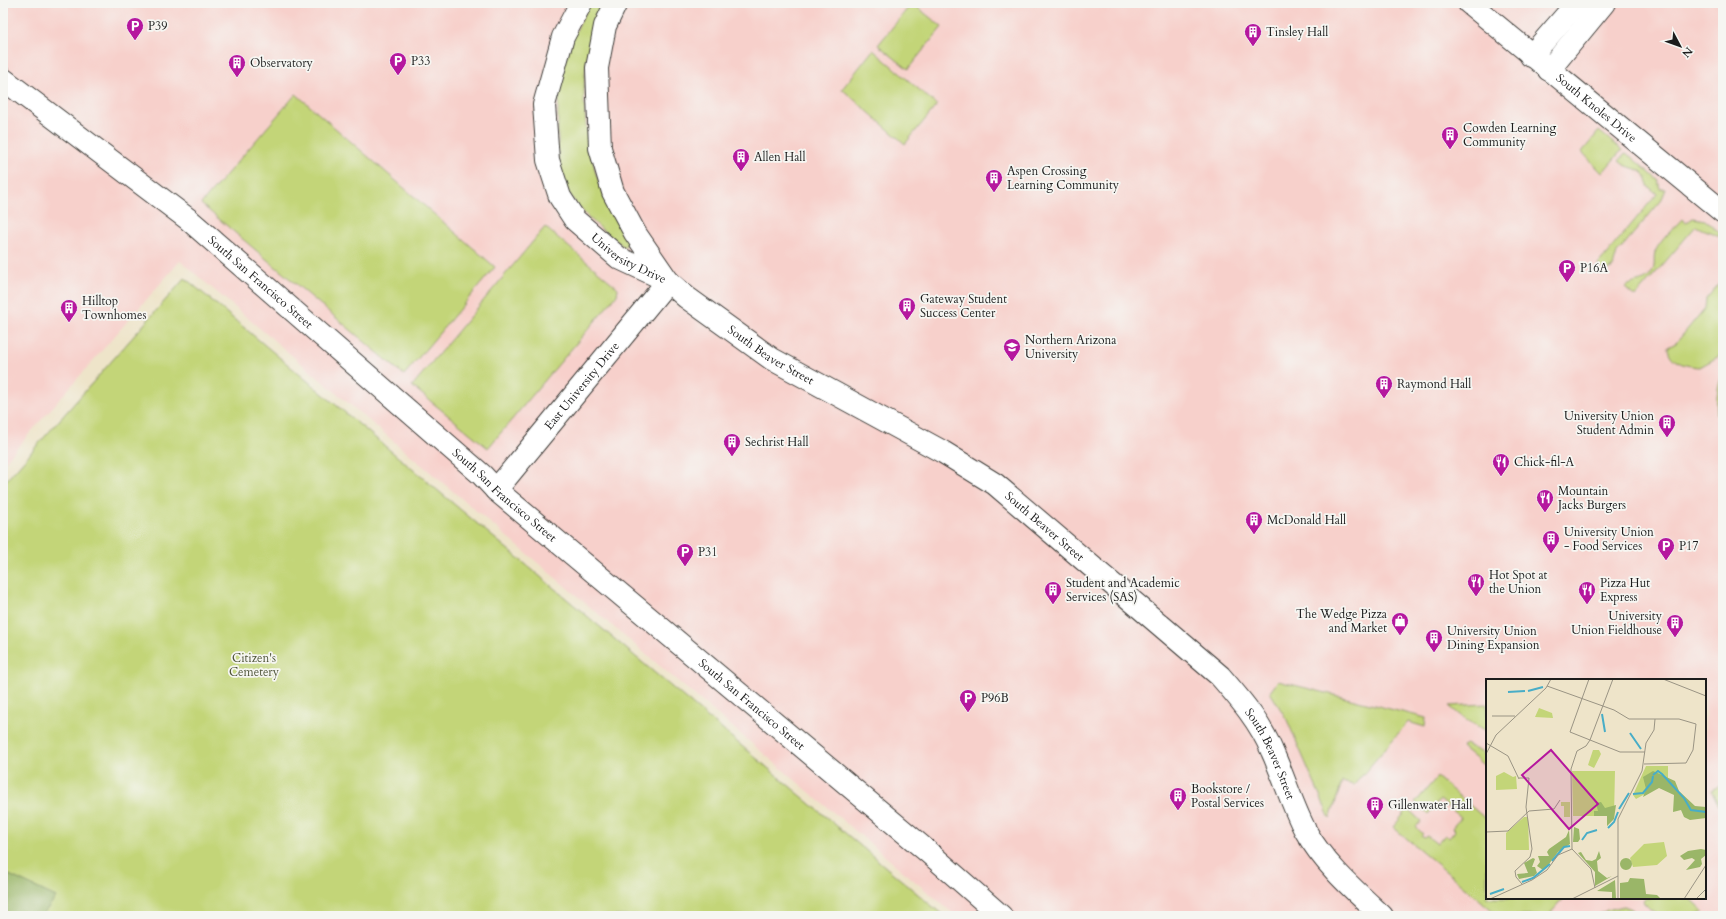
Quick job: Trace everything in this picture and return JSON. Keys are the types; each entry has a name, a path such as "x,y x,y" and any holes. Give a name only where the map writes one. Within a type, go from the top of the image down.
{"street":[{"name":"University Drive","path":"581,3 563,37 544,105 548,160 560,197 575,220 619,258 668,281"},
{"name":"University Drive","path":"616,3 605,26 597,68 600,148 613,192 635,233 668,281"},
{"name":"South Knoles Drive","path":"1470,3 1531,56 1618,124 1723,212"},
{"path":"1531,56 1577,3"},
{"path":"1549,70 1604,3"},
{"name":"South San Francisco Street","path":"3,79 188,219 482,475 496,490 927,851 1001,916"},
{"name":"East University Drive","path":"496,490 668,281"},
{"name":"South Beaver Street","path":"668,281 686,297 772,359 957,460 995,484 1220,676 1242,701 1258,724 1272,750 1296,810 1317,848 1336,872 1382,916"}],"shaded area":[{"name":"Northern Arizona University","path":"3,3 1723,3 1723,916 956,916 180,261 3,464"}],"green space":[{"path":"591,3 605,3 591,38 587,57 584,94 587,132 597,177 612,210 631,241 624,247 592,221 572,199 562,178 558,152 560,85 574,35"},
{"path":"912,3 942,27 908,69 878,45"},
{"path":"873,50 937,105 905,144 842,89"},
{"path":"296,94 495,267 404,375 201,204"},
{"path":"1599,131 1622,150 1602,173 1582,152"},
{"path":"1625,154 1630,156 1658,180 1660,189 1666,189 1661,201 1617,253 1613,267 1609,270 1605,270 1598,264 1657,194 1648,186 1647,179 1642,172 1628,167 1619,161"},
{"path":"1693,218 1705,220 1723,235 1723,239 1696,226 1635,297 1625,288 1648,277 1653,271 1655,253 1661,242 1682,219 1686,223"},
{"path":"545,227 618,288 617,295 488,448 412,386"},
{"name":"Citizen's Cemetery","path":"185,278 944,916 3,916 3,484"},
{"path":"1723,279 1723,354 1700,367 1679,363 1671,357 1668,347 1676,343 1705,308 1706,299"},
{"path":"1723,372 1723,420 1717,415 1717,393"},
{"path":"1278,681 1426,718 1425,727 1408,722 1354,785 1342,782 1330,819 1287,720 1270,692"},
{"path":"1486,704 1486,730 1466,720 1449,706"},
{"path":"1465,744 1486,754 1486,767 1462,747"},
{"path":"1437,777 1486,819 1486,899 1563,899 1548,916 1499,916 1393,827 1408,809 1421,821 1416,827 1423,834 1421,836 1424,838 1427,836 1437,844 1445,835 1449,838 1455,831 1452,828 1461,817 1440,800 1428,814 1415,803"},
{"path":"1723,784 1723,813 1711,790"},
{"path":"3,872 56,897 42,916 3,916"},
{"path":"1645,899 1690,899 1703,911 1695,916 1658,916 1643,901"},
{"path":"1624,906 1632,909 1638,916 1596,916 1607,910"}],"place":[{"name":"P39","path":"135,41"},
{"name":"Tinsley Hall","path":"1253,47"},
{"name":"P33","path":"398,76"},
{"name":"Observatory","path":"237,78"},
{"name":"Cowden Learning Community","path":"1450,150"},
{"name":"Allen Hall","path":"741,172"},
{"name":"Aspen Crossing Learning Community","path":"994,193"},
{"name":"P16A","path":"1567,283"},
{"name":"Gateway Student Success Center","path":"907,321"},
{"name":"Hilltop Townhomes","path":"69,323"},
{"name":"Northern Arizona University","path":"1012,362"},
{"name":"Raymond Hall","path":"1384,399"},
{"name":"University Union Student Admin","path":"1667,438"},
{"name":"Sechrist Hall","path":"732,457"},
{"name":"Chick-fil-A","path":"1501,477"},
{"name":"Mountain Jacks Burgers","path":"1545,513"},
{"name":"McDonald Hall","path":"1254,535"},
{"name":"University Union - Food Services","path":"1551,554"},
{"name":"P17","path":"1666,561"},
{"name":"P31","path":"685,567"},
{"name":"Hot Spot at the Union","path":"1476,597"},
{"name":"Student and Academic Services (SAS)","path":"1053,605"},
{"name":"Pizza Hut Express","path":"1587,605"},
{"name":"The Wedge Pizza and Market","path":"1400,636"},
{"name":"University Union Fieldhouse","path":"1675,638"},
{"name":"University Union Dining Expansion","path":"1434,653"},
{"name":"P96B","path":"968,713"},
{"name":"Bookstore / Postal Services","path":"1178,811"},
{"name":"Gillenwater Hall","path":"1375,820"}]}
